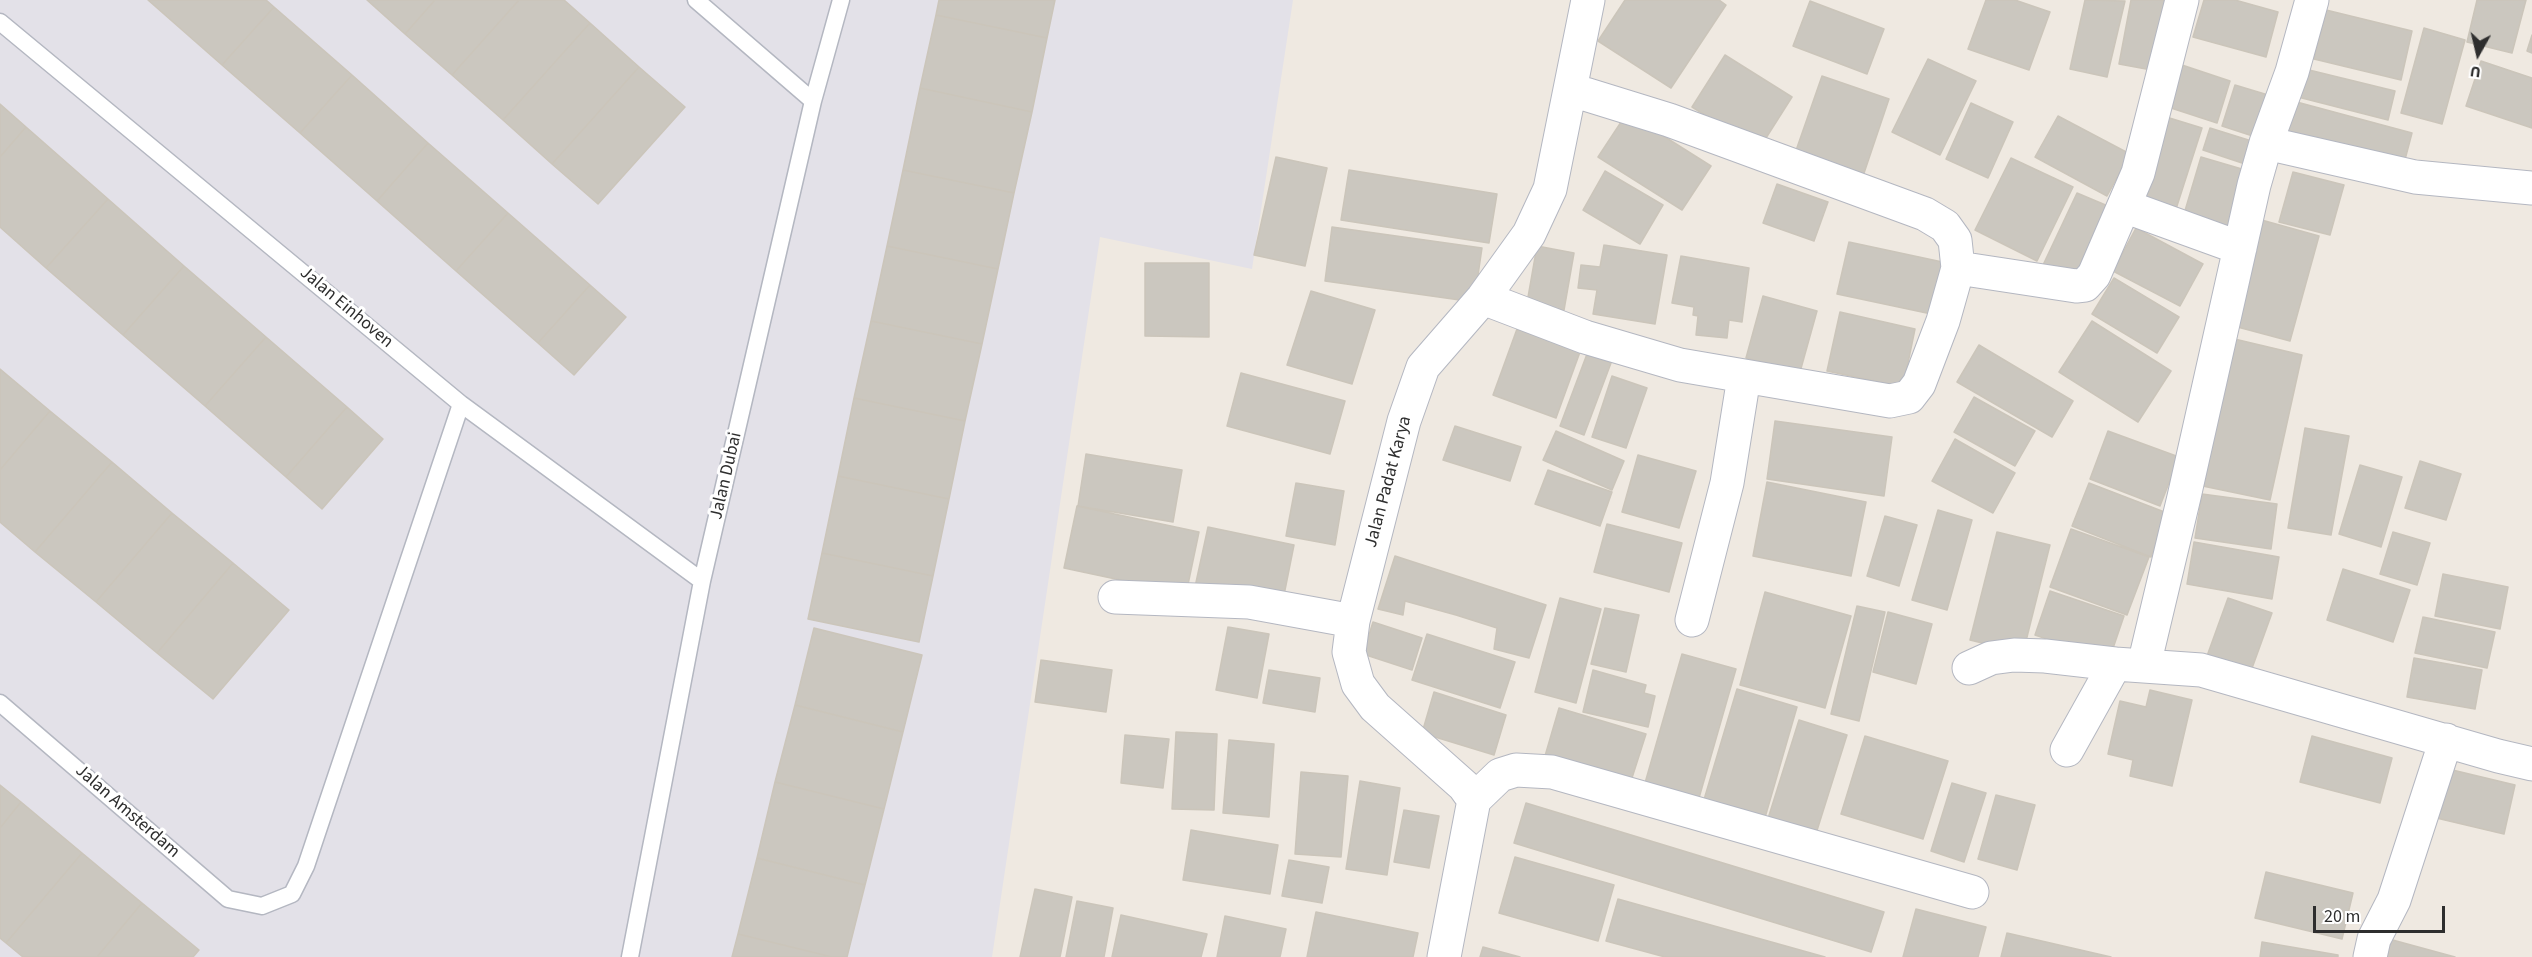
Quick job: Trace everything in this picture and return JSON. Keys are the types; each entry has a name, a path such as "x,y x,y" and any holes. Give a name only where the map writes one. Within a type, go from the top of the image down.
{"street":[{"name":"Jalan Padat Karya","path":"1474,800 1464,786 1375,706 1358,684 1349,652 1353,621 1404,421 1424,367 1483,298 1529,234 1550,189 1572,90 1588,0"},
{"path":"1958,268 2076,286 2085,285 2094,275 2138,173 2182,0"},
{"path":"2067,750 2129,665 2240,248 2254,185 2266,143 2292,72 2312,0"},
{"path":"1483,298 1585,337 1680,365 1890,402 1909,397 1919,384 1943,321 1958,268 1956,240 1945,226 1925,214 1670,120 1572,90"},
{"path":"2266,143 2415,177 2532,188"},
{"path":"2124,206 2240,248"},
{"path":"1692,620 1727,483 1744,377"},
{"path":"1115,597 1249,602 1353,621"},
{"path":"1969,668 1991,658 2014,655 2201,670 2532,764"},
{"path":"2370,957 2374,939 2394,900 2446,740"},
{"path":"1444,957 1474,800 1500,775 1516,770 1552,772 1972,892"}],"lane":[{"path":"696,0 813,101"},
{"name":"Jalan Dubai","path":"630,957 702,580 813,101 842,0"},
{"name":"Jalan Einhoven","path":"0,22 461,404 702,580"},
{"name":"Jalan Amsterdam","path":"0,703 228,899 262,906 292,894 306,866 461,404"}],"shaded area":[{"path":"0,0 1293,0 1252,269 1100,237 992,957 0,957"}],"building":[{"path":"148,0 266,0 274,7 222,65"},
{"path":"367,0 435,0 405,34"},
{"path":"435,0 519,0 452,75 405,34"},
{"path":"519,0 564,0 590,23 503,120 452,75"},
{"path":"939,0 1055,0 1047,38 936,15"},
{"path":"1625,0 1719,0 1726,5 1671,88 1598,41"},
{"path":"1986,0 2015,0 2050,12 2029,70 1968,49"},
{"path":"2085,0 2125,1 2107,77 2070,69"},
{"path":"2131,0 2171,0 2157,71 2119,64"},
{"path":"2204,0 2235,0 2278,12 2266,57 2193,37"},
{"path":"2477,0 2526,0 2512,53 2467,42"},
{"path":"1810,1 1884,29 1867,74 1793,46"},
{"path":"274,7 352,75 300,133 222,65"},
{"path":"2326,10 2412,31 2401,80 2314,59"},
{"path":"936,15 1047,38 1032,112 920,88"},
{"path":"590,23 639,67 552,164 503,120"},
{"path":"2424,28 2465,40 2442,124 2401,113"},
{"path":"2532,35 2532,53 2527,51"},
{"path":"1725,55 1792,97 1759,149 1692,107"},
{"path":"1928,59 1976,81 1940,155 1892,132"},
{"path":"2481,61 2532,78 2532,128 2466,106"},
{"path":"2182,65 2230,81 2217,123 2168,107"},
{"path":"639,67 685,107 598,204 552,164"},
{"path":"2305,69 2395,91 2388,120 2298,97"},
{"path":"352,75 428,143 377,201 300,133"},
{"path":"1822,76 1889,99 1860,185 1792,162"},
{"path":"2235,85 2278,98 2265,140 2222,126"},
{"path":"920,88 1032,112 1014,193 903,170"},
{"path":"2293,101 2412,133 2402,171 2282,139"},
{"path":"1971,103 2013,122 1988,178 1946,159"},
{"path":"0,104 26,127 0,157"},
{"path":"1627,113 1711,166 1682,210 1598,157"},
{"path":"2058,116 2130,154 2107,196 2035,157"},
{"path":"2163,116 2202,128 2176,209 2138,197"},
{"path":"26,127 108,199 46,268 0,227 0,157"},
{"path":"2210,128 2258,143 2251,166 2203,150"},
{"path":"428,143 508,213 456,271 377,201"},
{"path":"1276,157 1327,168 1305,266 1254,255"},
{"path":"2201,157 2252,172 2233,230 2184,214"},
{"path":"2011,158 2073,187 2037,261 1975,230"},
{"path":"903,170 1014,193 998,269 887,246"},
{"path":"1349,170 1497,194 1489,243 1341,220"},
{"path":"1605,171 1663,205 1640,244 1583,210"},
{"path":"2293,172 2344,185 2330,235 2279,222"},
{"path":"1777,184 1828,202 1814,241 1763,223"},
{"path":"2077,193 2115,209 2080,282 2043,265"},
{"path":"108,199 184,266 123,335 46,268"},
{"path":"508,213 590,285 538,343 456,271"},
{"path":"2258,219 2319,236 2290,341 2230,325"},
{"path":"1332,227 1482,248 1474,302 1325,281"},
{"path":"2136,228 2203,264 2180,306 2113,271"},
{"path":"1849,242 1947,263 1936,315 1837,294"},
{"path":"1604,245 1667,255 1655,324 1593,314 1597,290 1578,288 1581,265 1600,267"},
{"path":"887,246 998,269 982,344 871,321"},
{"path":"1537,246 1574,253 1564,310 1527,303"},
{"path":"1681,256 1749,268 1742,322 1729,320 1727,338 1696,335 1698,316 1693,315 1694,307 1672,303"},
{"path":"1145,263 1209,263 1209,337 1145,336"},
{"path":"184,266 266,337 205,406 123,335"},
{"path":"2114,278 2179,317 2157,353 2092,314"},
{"path":"590,285 626,317 574,375 538,343"},
{"path":"1311,291 1375,310 1352,384 1287,365"},
{"path":"1763,296 1817,311 1800,372 1746,358"},
{"path":"1840,312 1915,329 1903,387 1827,371"},
{"path":"871,321 982,344 965,421 854,398"},
{"path":"2092,321 2171,371 2138,422 2059,372"},
{"path":"1517,329 1580,352 1556,418 1493,395"},
{"path":"266,337 347,407 286,477 205,406"},
{"path":"2226,337 2302,355 2270,500 2193,484"},
{"path":"1979,345 2073,401 2052,437 1957,382"},
{"path":"1587,354 1611,363 1584,435 1560,426"},
{"path":"0,369 50,411 0,470"},
{"path":"1241,373 1345,401 1330,454 1227,426"},
{"path":"1612,376 1647,388 1626,448 1592,437"},
{"path":"1974,397 2035,431 2015,466 1954,432"},
{"path":"854,398 965,421 949,499 838,476"},
{"path":"347,407 383,439 322,509 286,477"},
{"path":"50,411 112,462 35,552 0,522 0,470"},
{"path":"1775,421 1892,437 1884,496 1767,479"},
{"path":"1455,426 1521,447 1510,481 1443,460"},
{"path":"2305,428 2349,436 2331,535 2288,528"},
{"path":"1556,431 1624,461 1612,490 1543,460"},
{"path":"2108,431 2179,457 2160,506 2090,479"},
{"path":"1955,439 2015,473 1993,513 1932,481"},
{"path":"1086,454 1182,470 1173,522 1078,506"},
{"path":"1638,455 1696,471 1679,528 1622,512"},
{"path":"2420,461 2461,474 2446,520 2405,508"},
{"path":"112,462 172,513 96,602 35,552"},
{"path":"2360,465 2402,477 2381,547 2339,534"},
{"path":"1548,470 1612,492 1600,526 1535,504"},
{"path":"838,476 949,499 933,576 822,553"},
{"path":"1767,482 1866,502 1851,576 1753,556"},
{"path":"1296,483 1344,491 1335,545 1286,536"},
{"path":"2089,483 2167,513 2151,557 2072,526"},
{"path":"2202,494 2277,504 2271,549 2195,538"},
{"path":"1077,506 1199,532 1186,594 1064,568"},
{"path":"1938,510 1972,520 1947,610 1912,600"},
{"path":"172,513 233,563 157,653 96,602"},
{"path":"1885,516 1917,525 1899,586 1867,576"},
{"path":"1607,524 1682,543 1669,592 1594,572"},
{"path":"1208,527 1294,545 1282,605 1195,587"},
{"path":"2071,529 2149,557 2127,615 2050,587"},
{"path":"1997,532 2050,545 2023,653 1970,640"},
{"path":"2393,532 2430,543 2417,585 2380,574"},
{"path":"2194,542 2279,557 2272,599 2187,584"},
{"path":"822,553 933,576 919,642 808,619"},
{"path":"1395,556 1546,605 1529,658 1494,649 1497,628 1405,601 1403,615 1378,609"},
{"path":"233,563 289,610 213,699 157,653"},
{"path":"2343,569 2410,590 2393,642 2327,620"},
{"path":"2443,574 2508,587 2500,629 2435,616"},
{"path":"2050,591 2124,616 2109,660 2035,635"},
{"path":"1765,592 1851,616 1825,708 1740,685"},
{"path":"1560,598 1601,609 1576,703 1535,692"},
{"path":"2228,598 2272,613 2251,671 2207,656"},
{"path":"1857,606 1885,612 1859,721 1831,714"},
{"path":"1605,608 1639,615 1626,672 1591,664"},
{"path":"1888,612 1932,624 1916,684 1873,672"},
{"path":"2423,617 2495,632 2487,668 2415,653"},
{"path":"1373,622 1422,638 1412,670 1363,654"},
{"path":"1228,627 1269,634 1257,698 1216,690"},
{"path":"814,628 922,655 903,732 795,705"},
{"path":"1427,634 1515,662 1500,708 1412,680"},
{"path":"1682,654 1736,669 1697,805 1643,790"},
{"path":"2414,658 2482,670 2475,709 2407,697"},
{"path":"1041,660 1112,670 1106,712 1035,702"},
{"path":"1269,670 1320,678 1315,712 1263,703"},
{"path":"1593,670 1646,685 1644,693 1655,696 1648,727 1583,712"},
{"path":"1737,689 1797,707 1764,821 1703,803"},
{"path":"2150,690 2192,700 2172,786 2130,776 2133,760 2108,754 2120,701 2146,707"},
{"path":"1434,692 1506,715 1494,755 1422,733"},
{"path":"795,705 903,732 884,809 775,782"},
{"path":"1559,708 1646,734 1631,781 1545,756"},
{"path":"1799,720 1847,735 1814,840 1766,825"},
{"path":"1176,732 1217,734 1214,810 1172,809"},
{"path":"1125,735 1169,739 1163,788 1121,783"},
{"path":"1865,736 1948,761 1923,839 1841,814"},
{"path":"2312,736 2392,758 2380,803 2300,782"},
{"path":"1229,740 1274,744 1269,817 1223,813"},
{"path":"2440,767 2515,785 2504,834 2428,816"},
{"path":"1301,772 1348,776 1341,857 1295,854"},
{"path":"1360,781 1400,788 1387,875 1346,869"},
{"path":"775,782 884,809 865,885 757,858"},
{"path":"1952,783 1986,793 1964,862 1931,851"},
{"path":"0,785 21,802 0,828"},
{"path":"1996,795 2035,805 2017,870 1978,859"},
{"path":"21,802 82,853 6,943 0,938 0,828"},
{"path":"1526,803 1884,912 1871,952 1514,843"},
{"path":"1404,810 1439,816 1429,868 1394,862"},
{"path":"1191,830 1278,845 1270,894 1183,880"},
{"path":"82,853 142,903 97,957 23,957 6,943"},
{"path":"1515,857 1614,885 1598,941 1499,913"},
{"path":"757,858 865,885 847,957 832,957 738,934"},
{"path":"1289,860 1329,867 1322,903 1282,896"},
{"path":"2266,872 2353,893 2342,939 2255,918"},
{"path":"1035,889 1072,897 1060,957 1020,957"},
{"path":"1618,899 1825,957 1665,957 1606,941"},
{"path":"1077,901 1113,908 1104,957 1066,957"},
{"path":"142,903 199,950 193,957 97,957"},
{"path":"1916,909 1986,927 1978,957 1903,957"},
{"path":"1316,912 1418,933 1413,957 1307,957"},
{"path":"1121,915 1207,934 1201,957 1112,957"},
{"path":"1225,916 1286,929 1280,957 1217,957"},
{"path":"2007,933 2111,957 2001,957"},
{"path":"738,934 832,957 732,957"},
{"path":"2378,936 2455,957 2372,957"},
{"path":"2262,942 2338,955 2338,957 2260,957"},
{"path":"1483,947 1520,957 1480,957"}]}
